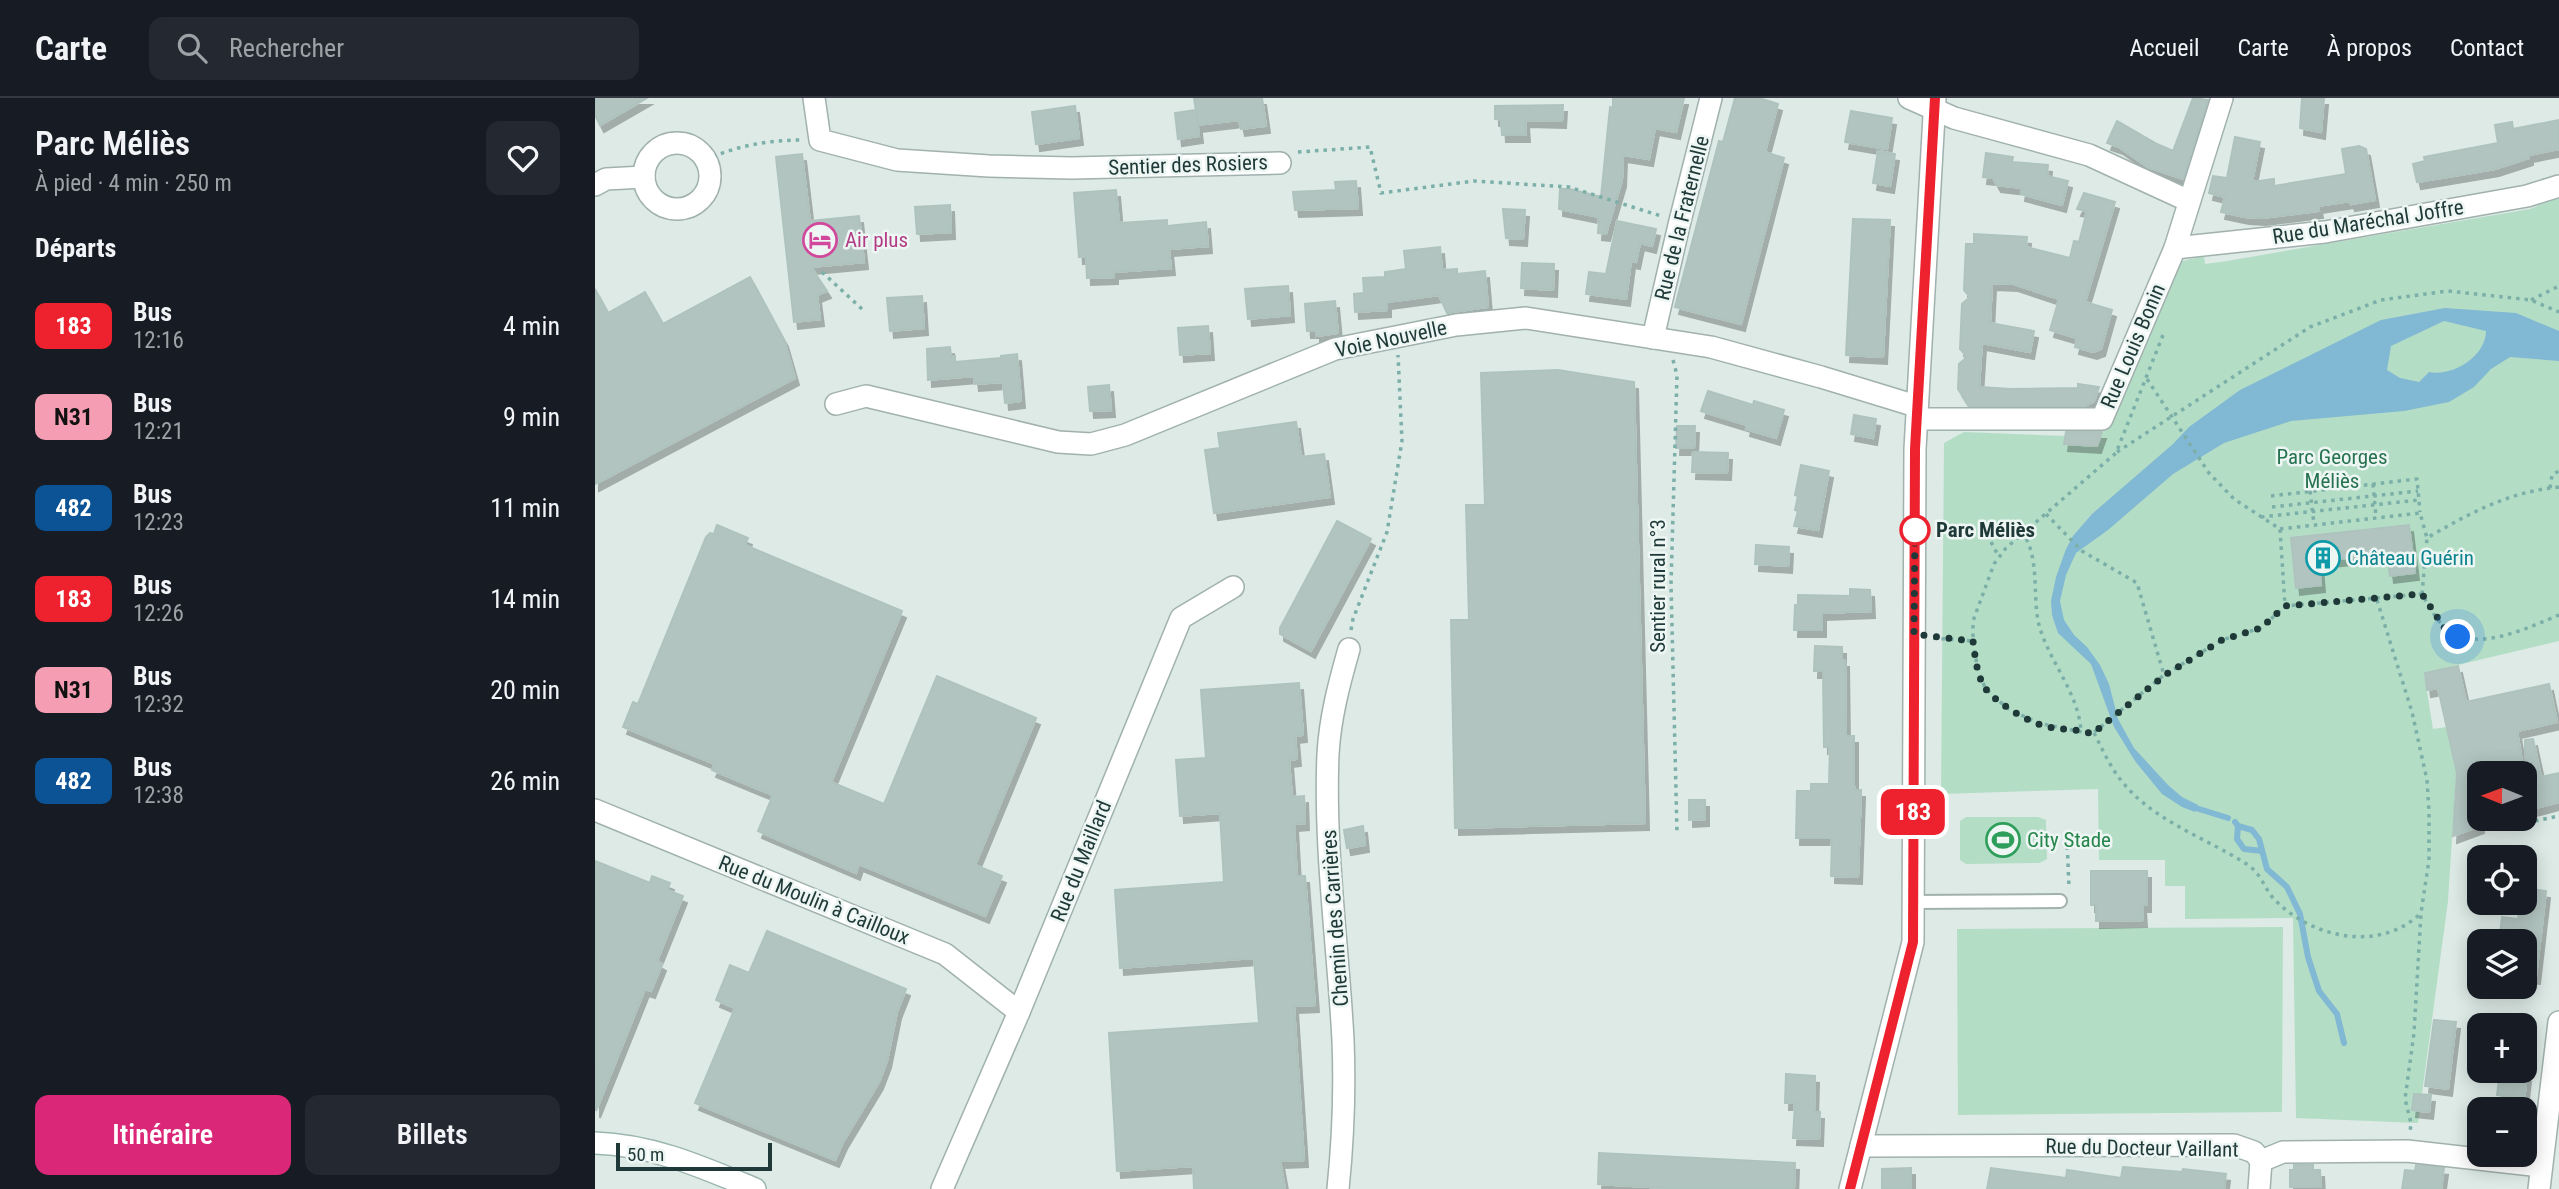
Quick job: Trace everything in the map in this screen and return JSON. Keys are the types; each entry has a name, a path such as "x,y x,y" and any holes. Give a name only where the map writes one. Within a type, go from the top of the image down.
{"street":[{"path":"814,98 820,140"},
{"name":"Rue de la Fraternelle","path":"1660,339 1679,225 1711,98"},
{"path":"1909,98 1935,104 2089,155 2189,201"},
{"name":"Rue Louis Bonin","path":"1917,413 2102,419 2175,248 2222,98"},
{"path":"1850,1189 1913,942 1917,413 1935,104"},
{"name":"Sentier des Rosiers","path":"820,140 897,160 989,166 1072,169 1280,163"},
{"path":"686,144 695,148 705,160 710,174 709,185 698,202 689,207 669,208 659,204 646,188 645,167 649,158 665,145 686,144"},
{"path":"595,185 605,179 644,177"},
{"name":"Rue du Maréchal Joffre","path":"2175,248 2325,232 2527,196 2559,186"},
{"name":"Voie Nouvelle","path":"836,404 866,396 1020,435 1058,442 1091,443 1125,435 1335,349 1456,326 1525,318 1733,352 1917,413"},
{"name":"Rue du Maillard","path":"942,1189 1019,1012 1181,618 1233,587"},
{"name":"Chemin des Carrières","path":"1338,1189 1343,1042 1329,862 1328,752 1336,697 1349,649"},
{"name":"Rue du Moulin à Cailloux","path":"595,810 946,954 1019,1012"},
{"path":"2539,1189 2559,1022"},
{"path":"595,1143 654,1150 755,1189"},
{"name":"Rue du Docteur Vaillant","path":"1861,1146 2234,1145 2245,1147 2261,1161 2283,1152 2407,1151 2541,1166"},
{"path":"954,1158 959,1189"},
{"path":"2259,1189 2261,1161"}],"lane":[{"path":"1912,902 2060,901"}],"path":[{"path":"705,160 729,149 776,140 820,140"},
{"name":"Sentier des Rosiers","path":"1280,163 1293,152 1370,147 1381,193 1474,181 1569,187 1674,220 1679,225"},
{"path":"822,272 862,309"},
{"path":"2531,300 2559,286"},
{"path":"2422,594 2285,606 2261,628 2222,640 2165,675 2092,734 2081,730 2049,727 2007,708 1985,688 1973,641 1973,621 1993,565 2023,531 2116,453 2309,327 2381,300 2448,291 2531,300 2559,312"},
{"path":"2116,453 2165,327"},
{"path":"1349,649 1353,619 1387,532 1402,441 1397,336"},
{"name":"Sentier rural n°3","path":"1660,339 1677,375 1671,584 1677,834"},
{"path":"2146,378 2209,473 2234,499 2280,529 2420,513"},
{"path":"2550,488 2552,475 2559,471"},
{"path":"2271,496 2417,479 2420,513 2427,538 2422,594 2445,629 2458,637 2473,640 2507,635 2559,615"},
{"path":"2373,484 2376,517"},
{"path":"2427,538 2476,510 2505,498 2535,489 2559,487"},
{"path":"2310,491 2314,525"},
{"path":"2272,507 2418,491"},
{"path":"2260,517 2419,500"},
{"path":"2045,514 2082,551 2137,583 2165,675"},
{"path":"2280,529 2285,606"},
{"path":"2023,531 2034,566 2038,620 2057,667 2076,703 2081,730"},
{"path":"1991,542 1999,557"},
{"path":"2377,600 2412,712 2427,780 2429,852 2421,913 2414,1033 2405,1099 2411,1123 2407,1151"},
{"path":"1914,634 1973,641"},
{"path":"2094,733 2121,782 2147,806 2189,834 2250,866 2265,882 2274,901 2296,918 2345,937 2366,937 2387,934 2408,926 2421,913"},
{"path":"2537,821 2559,816"},
{"path":"2060,901 2069,900 2067,838"}],"green space":[{"name":"Parc Georges Méliès","path":"2559,197 2559,641 2424,673 2433,729 2446,727 2451,746 2458,745 2448,901 2418,1123 2296,1118 2293,918 2185,919 2185,886 2165,886 2165,860 2099,860 2098,789 1941,794 1944,443 1964,432 2065,436 2064,444 2097,446 2178,262 2204,256 2205,264 2227,261 2530,209"},
{"name":"City Stade","path":"1966,817 2038,817 2046,820 2047,859 2039,863 1966,864 1960,860 1960,821"},
{"path":"2283,927 2282,1112 1958,1115 1957,929"}],"water":[{"path":"2445,308 2516,313 2559,331 2559,361 2510,357 2491,369 2474,387 2449,402 2404,411 2291,421 2224,443 2173,474 2108,530 2076,553 2066,575 2060,601 2064,620 2100,665 2109,684 2118,719 2134,748 2168,785 2182,797 2198,805 2199,809 2195,812 2182,807 2162,794 2135,761 2114,727 2091,664 2058,633 2051,601 2066,549 2073,536 2092,514 2189,427 2240,390 2381,320","holes":["2444,321 2486,331 2480,349 2458,368 2438,373 2429,372 2419,382 2400,378 2387,370 2391,346"]}],"building":[{"path":"595,98 647,98 600,125 595,115"},
{"path":"1194,98 1262,98 1266,126 1241,129 1239,120 1198,125"},
{"path":"1613,98 1684,98 1676,132 1655,128 1649,159 1623,155 1622,180 1606,234 1598,233 1599,217 1559,209 1560,189 1601,197"},
{"path":"1735,98 1759,98 1778,104 1765,152 1784,158 1741,324 1675,307 1719,141 1723,142"},
{"path":"2193,98 2208,100 2183,179 2148,167 2119,147 2107,143 2117,121 2173,151"},
{"path":"2302,98 2324,98 2321,132 2300,128"},
{"path":"1563,105 1562,121 1525,120 1526,135 1502,135 1501,120 1495,119 1495,106"},
{"path":"1075,106 1079,138 1036,144 1032,112"},
{"path":"1196,110 1199,136 1178,139 1175,113"},
{"path":"1851,111 1892,118 1887,149 1845,142"},
{"path":"2559,120 2559,149 2529,155 2529,158 2495,169 2417,182 2413,164 2425,161 2424,157 2498,143 2495,125 2512,122 2513,129"},
{"path":"2235,137 2260,142 2252,182 2274,179 2274,186 2346,174 2342,149 2359,146 2366,149 2375,200 2318,206 2319,211 2262,218 2221,212 2225,197 2209,193 2213,176 2227,178"},
{"path":"1878,151 1895,154 1890,186 1873,183"},
{"path":"1986,153 2013,157 2012,162 2048,165 2047,176 2068,181 2062,205 2021,194 2022,188 1997,185 1993,178 1983,177"},
{"name":"Air plus","path":"802,154 810,221 859,216 864,262 811,267 827,291 817,295 820,319 794,322 776,157"},
{"path":"1356,181 1358,208 1295,210 1293,192 1336,190 1335,182"},
{"path":"1116,190 1119,223 1167,220 1167,226 1206,222 1208,246 1169,249 1171,268 1114,272 1114,277 1087,278 1086,256 1079,257 1074,193"},
{"path":"2084,193 2115,202 2085,302 2112,310 2101,349 2093,352 2075,347 2077,338 2050,330 2059,299 2014,284 1992,283 1990,323 2034,331 2030,352 1982,343 1979,387 2078,388 2078,384 2099,387 2094,401 2085,406 1969,406 1958,389 1959,364 1967,357 1960,349 1962,304 1970,297 1964,290 1966,244 1974,244 1974,234 2027,237 2026,247 2070,258 2074,241 2079,242 2087,211 2077,209"},
{"path":"950,205 951,232 917,234 915,207"},
{"path":"1503,209 1525,210 1523,239 1506,238"},
{"path":"1853,219 1890,220 1883,357 1846,355"},
{"path":"1617,221 1656,229 1652,246 1640,243 1636,262 1631,261 1626,299 1586,294 1589,272 1606,274"},
{"path":"1440,247 1442,270 1457,269 1457,274 1485,271 1488,307 1447,313 1439,295 1387,302 1387,310 1355,312 1354,294 1364,293 1363,278 1385,277 1385,272 1406,269 1404,251"},
{"path":"1522,263 1554,264 1553,290 1521,288"},
{"path":"750,277 784,340 795,378 595,484 595,289 608,313 645,292 663,324"},
{"path":"1288,286 1290,315 1248,319 1245,289"},
{"path":"922,296 924,328 890,331 887,298"},
{"path":"1335,301 1338,333 1316,336 1316,331 1307,331 1305,304"},
{"path":"1208,326 1210,353 1180,355 1178,328"},
{"path":"950,347 955,362 1017,354 1021,401 1005,403 1003,382 975,384 974,376 928,380 927,349"},
{"path":"1558,370 1634,382 1645,823 1455,828 1451,620 1469,620 1466,505 1485,505 1481,373"},
{"path":"1109,385 1111,410 1090,411 1088,387"},
{"path":"1708,391 1753,405 1754,401 1784,410 1776,438 1746,429 1747,425 1701,411"},
{"path":"1854,415 1876,419 1873,438 1851,434"},
{"path":"1296,422 1301,457 1324,454 1330,497 1214,513 1205,450 1220,448 1218,433"},
{"path":"1677,426 1695,426 1694,448 1676,448"},
{"path":"2066,432 2102,432 2097,446 2064,444"},
{"path":"1693,452 1728,453 1727,473 1692,472"},
{"path":"1801,465 1829,471 1818,530 1794,526 1798,511 1795,510 1798,496 1795,495"},
{"path":"1337,521 1371,539 1311,651 1280,634 1280,628"},
{"path":"717,525 748,538 745,545 902,611 831,782 884,804 937,676 1036,718 975,865 1002,876 985,916 859,864 856,873 758,831 773,795 712,770 715,764 623,727 633,702 638,704 706,537 710,533 714,534"},
{"name":"Château Guérin","path":"2409,525 2415,573 2390,576 2387,554 2319,561 2321,585 2296,588 2291,538"},
{"path":"1756,545 1789,547 1788,566 1755,564"},
{"path":"1850,589 1870,590 1871,611 1822,613 1822,630 1794,630 1798,595 1850,596"},
{"path":"1815,646 1842,647 1842,660 1845,660 1846,736 1854,736 1854,786 1855,790 1861,790 1858,877 1831,876 1832,838 1796,838 1797,791 1811,791 1811,784 1829,784 1830,747 1824,747 1823,671 1814,671"},
{"path":"2458,666 2466,702 2549,684 2557,722 2517,731 2522,761 2467,761 2467,831 2453,836 2457,773 2438,688 2427,690 2425,673"},
{"path":"1299,683 1303,735 1295,736 1297,759 1289,760 1292,797 1304,796 1305,823 1294,824 1297,876 1305,876 1315,1005 1294,1006 1304,1160 1280,1161 1285,1189 1194,1189 1193,1166 1117,1171 1109,1033 1259,1023 1254,958 1120,968 1115,890 1224,882 1220,813 1180,816 1176,760 1206,758 1201,690"},
{"path":"2533,739 2541,777 2559,773 2559,802 2537,808 2537,761 2525,761 2525,740"},
{"path":"1689,800 1705,800 1705,819 1689,820"},
{"path":"1363,826 1365,845 1347,848 1344,830"},
{"path":"595,861 650,883 652,876 670,883 667,890 683,896 657,961 662,964 651,991 645,989 596,1111"},
{"path":"2091,871 2147,871 2147,905 2142,905 2143,920 2096,921 2096,905 2091,905"},
{"path":"2537,890 2546,891 2537,968 2537,929 2501,929 2502,917 2518,919 2518,915 2537,915"},
{"path":"767,931 906,989 897,1012 887,1061 879,1082 835,1160 695,1103 735,1008 716,1000 730,965 749,973"},
{"path":"2434,1020 2456,1022 2448,1089 2425,1086"},
{"path":"1786,1074 1815,1076 1814,1112 1820,1112 1819,1139 1793,1138 1795,1103 1785,1103"},
{"path":"2499,1083 2526,1083 2524,1097 2497,1095"},
{"path":"2414,1094 2431,1095 2429,1112 2412,1110"},
{"path":"1599,1153 1795,1163 1794,1189 1683,1189 1598,1184"},
{"path":"2294,1165 2313,1165 2313,1170 2320,1170 2321,1187 2290,1187 2290,1170 2294,1170"},
{"path":"2416,1165 2444,1168 2441,1189 2402,1189 2405,1170 2415,1171"},
{"path":"2123,1167 2226,1174 2224,1189 1987,1189 1991,1168 2066,1178 2067,1170 2121,1178"},
{"path":"1911,1168 1911,1189 1882,1189 1882,1169"}],"waterway":[{"path":"2199,809 2228,818"},
{"path":"2235,822 2238,826 2252,830 2259,839 2267,869 2287,887 2300,914 2308,957 2319,991 2337,1014 2344,1043"},
{"path":"2238,826 2237,839 2244,849 2262,851"}],"bus line":[{"name":"183","path":"1850,1189 1913,942 1916,406 1935,98"}],"place":[{"name":"Air plus","path":"820,240"},
{"name":"Parc Méliès","path":"1915,530"},
{"name":"Château Guérin","path":"2323,558"},
{"name":"City Stade","path":"2003,840"}],"route":[{"path":"1915,530 1915,524 1914,634 1973,641 1985,688 2007,708 2049,727 2081,730 2092,734 2165,675 2222,640 2261,628 2285,606 2422,594 2445,629 2458,637"}]}
